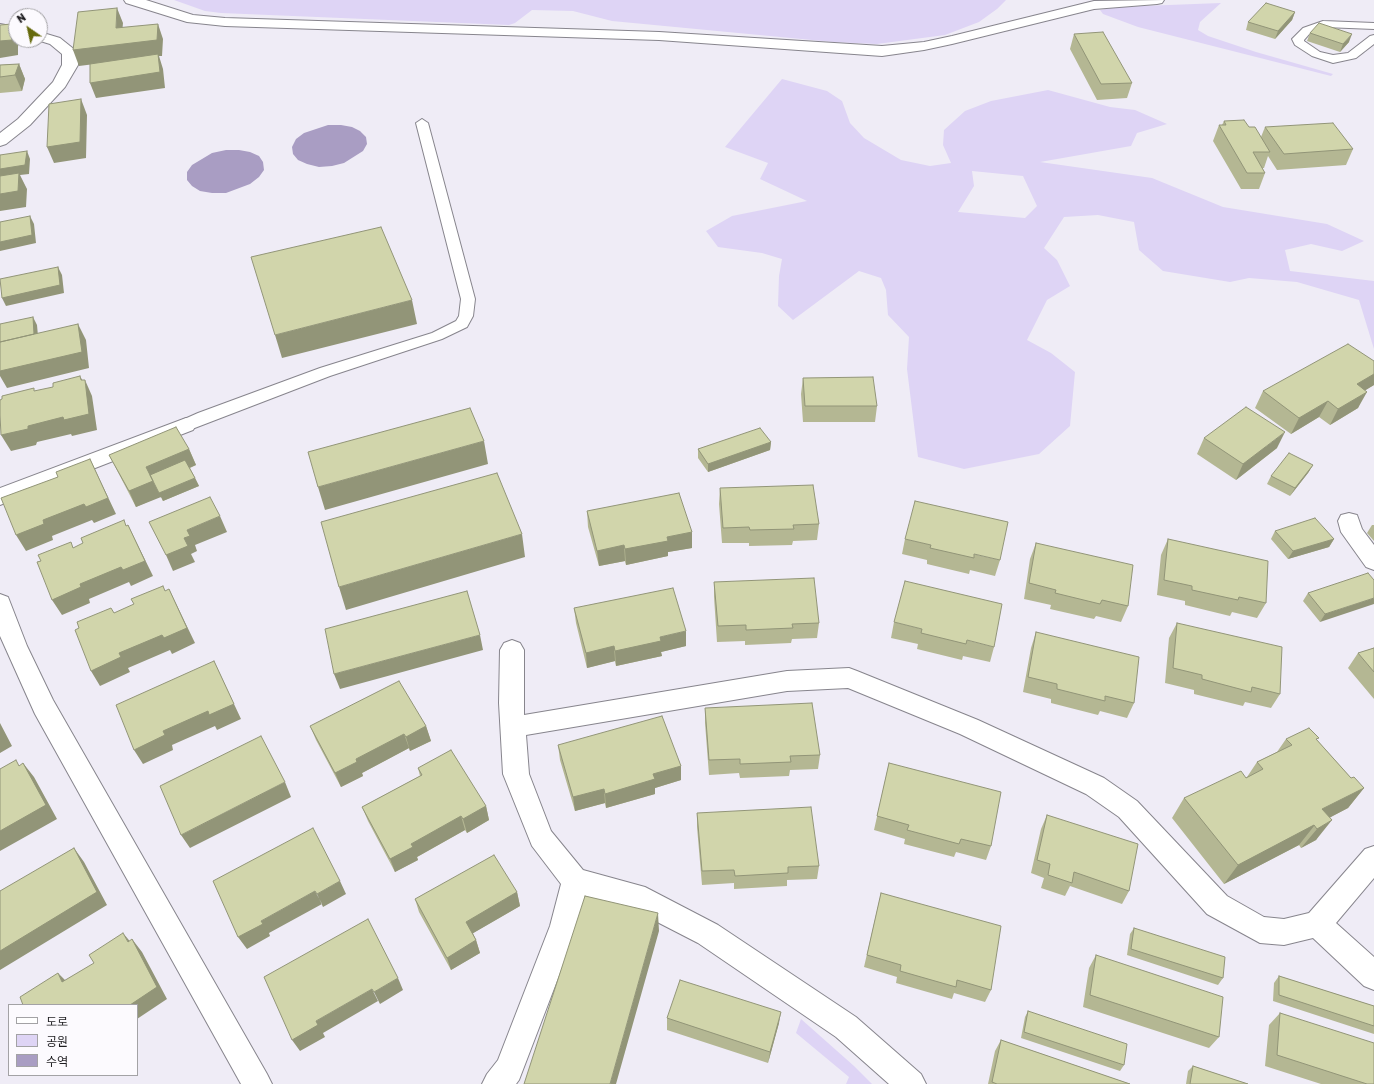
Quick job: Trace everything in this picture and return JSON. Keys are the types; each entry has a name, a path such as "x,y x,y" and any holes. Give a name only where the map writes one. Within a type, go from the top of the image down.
{"street":[{"path":"131,0 192,19 225,22 659,36 882,51 924,46 952,40 1094,5 1157,0"},
{"path":"0,141 24,122 60,84 70,65 70,53 55,41 48,39"},
{"path":"0,497 186,425"},
{"path":"1349,521 1352,532 1374,561"},
{"path":"0,603 15,646 44,707 257,1084"},
{"path":"512,650 511,702 516,774 541,838 575,881 634,896 708,934 846,1027 911,1084"},
{"path":"512,727 787,681 849,678 969,727 1095,786 1128,809 1217,905 1260,930 1284,932 1317,924 1374,858"},
{"path":"497,1084 509,1070 564,926 575,881"},
{"path":"1317,924 1374,976"}],"lane":[{"path":"1374,26 1323,24 1307,30 1298,38 1300,43 1316,54 1333,59 1352,56 1374,38"},
{"path":"186,425 325,372 437,336 462,324 466,316 468,299 422,123"}],"green space":[{"path":"174,0 1006,0 997,9 979,22 945,35 877,44 833,42 612,21 573,11 532,10 515,23 509,25 221,13 205,11"},
{"path":"1221,3 1200,22 1198,30 1208,36 1256,52 1333,74 1331,76 1138,27 1103,14 1100,10 1116,7"},
{"path":"782,79 827,91 842,101 850,123 864,138 901,160 930,166 951,163 943,145 944,130 965,111 991,101 1048,90 1110,107 1135,110 1167,124 1137,133 1131,146 1040,162 1152,178 1223,207 1327,224 1364,241 1342,251 1311,244 1285,250 1290,271 1374,281 1374,349 1359,300 1297,282 1249,278 1230,282 1163,271 1139,250 1134,222 1098,215 1064,217 1044,248 1057,260 1070,286 1047,300 1027,340 1051,353 1075,372 1070,426 1039,454 964,469 918,457 907,369 909,337 888,315 886,290 881,278 859,271 793,320 778,306 779,276 782,259 762,253 718,247 706,231 732,216 807,201 760,179 768,163 725,147","holes":["972,171 1023,176 1037,206 1025,218 958,212 974,186"]},
{"path":"801,1019 872,1084 846,1084 849,1077 796,1033"}],"water":[{"path":"328,125 352,127 360,131 366,137 367,144 363,151 344,163 332,166 319,167 298,160 293,154 292,147 296,139 304,133"},
{"path":"226,150 250,152 259,156 263,162 264,170 259,177 250,184 226,193 200,191 192,186 187,180 187,172 192,165 212,153"}],"building":[{"path":"1266,3 1295,12 1278,31 1248,22"},
{"path":"117,8 116,28 158,24 157,40 73,50 78,12"},
{"path":"1319,23 1352,34 1343,44 1310,33"},
{"path":"8,24 8,40 0,41 0,25"},
{"path":"1103,32 1132,83 1101,84 1074,34"},
{"path":"158,54 160,72 90,83 90,64"},
{"path":"19,64 15,75 0,77 0,65"},
{"path":"81,99 80,142 47,147 49,104"},
{"path":"1244,120 1249,127 1255,127 1270,152 1253,152 1265,173 1247,173 1219,125 1226,125 1224,121"},
{"path":"1333,123 1353,149 1284,154 1265,127"},
{"path":"27,151 25,165 0,169 0,155"},
{"path":"19,173 18,191 0,194 0,176"},
{"path":"30,216 32,235 0,242 0,222"},
{"path":"381,227 412,300 275,335 251,257"},
{"path":"58,267 60,285 2,298 0,279"},
{"path":"33,317 34,334 0,342 0,324"},
{"path":"78,324 82,352 0,371 0,342"},
{"path":"1348,344 1374,361 1374,374 1357,384 1367,392 1338,409 1328,401 1299,418 1263,391"},
{"path":"80,376 81,380 85,380 89,414 64,420 63,417 28,426 28,429 1,435 0,400 2,399 2,396 34,388 34,391 53,387 53,383"},
{"path":"873,377 877,406 805,406 803,378"},
{"path":"1246,407 1285,432 1243,464 1204,438"},
{"path":"470,408 484,441 318,487 308,452"},
{"path":"176,427 189,449 146,467 153,481 129,491 109,455"},
{"path":"760,428 771,442 708,464 698,449"},
{"path":"1289,453 1313,465 1295,488 1271,476"},
{"path":"90,459 108,498 86,507 84,504 43,520 44,524 16,535 1,498 58,477 56,472"},
{"path":"185,460 195,478 159,493 150,475"},
{"path":"497,473 522,534 339,587 321,522"},
{"path":"813,485 819,524 793,525 794,529 750,530 749,527 723,528 720,488"},
{"path":"679,493 692,532 667,537 668,541 625,549 624,545 597,551 587,511"},
{"path":"210,497 220,516 187,530 190,536 184,538 188,546 166,555 149,522"},
{"path":"915,501 1008,522 1000,560 974,554 974,558 930,548 931,545 905,539"},
{"path":"1315,518 1334,539 1293,551 1275,531"},
{"path":"124,520 126,526 128,525 145,561 123,570 121,567 80,584 81,587 52,600 37,562 41,561 38,555 71,542 73,548 83,543 81,538"},
{"path":"1168,539 1268,561 1266,603 1239,597 1238,600 1192,590 1192,586 1164,580"},
{"path":"1036,543 1133,565 1128,606 1102,600 1100,604 1055,593 1056,590 1029,583"},
{"path":"1368,573 1374,580 1374,598 1325,614 1308,593"},
{"path":"814,578 819,623 792,624 793,628 746,630 746,625 718,626 714,582"},
{"path":"905,581 1002,604 994,647 967,640 966,644 921,633 922,629 894,622"},
{"path":"163,586 165,591 169,589 187,628 164,638 162,635 119,653 121,657 91,671 75,630 79,628 77,622 111,608 114,613 134,604 131,599"},
{"path":"673,588 686,631 660,637 661,641 615,651 614,646 586,653 574,608"},
{"path":"467,591 480,635 334,674 325,629"},
{"path":"1177,623 1282,647 1280,694 1252,687 1251,692 1202,679 1202,675 1173,668"},
{"path":"1036,632 1139,657 1134,703 1105,696 1105,701 1057,689 1057,684 1028,677"},
{"path":"1374,648 1374,672 1358,653"},
{"path":"214,661 234,704 209,715 208,711 163,731 165,735 134,750 116,705"},
{"path":"399,681 426,726 406,737 404,734 356,759 357,762 335,773 310,726"},
{"path":"812,703 820,755 790,756 791,762 740,764 740,759 709,760 705,708"},
{"path":"662,716 681,766 653,774 655,779 605,794 604,789 573,797 558,745"},
{"path":"1309,728 1319,738 1316,739 1351,778 1354,777 1364,788 1322,809 1332,820 1317,829 1314,825 1238,865 1184,798 1241,771 1246,778 1263,769 1257,762 1292,745 1286,739"},
{"path":"261,736 285,782 181,835 160,786"},
{"path":"451,750 486,806 463,819 461,816 411,844 413,847 390,859 362,807 422,775 418,768"},
{"path":"16,760 19,766 23,763 46,805 0,831 0,769"},
{"path":"889,763 1001,792 991,846 961,839 959,844 907,830 909,825 877,816"},
{"path":"811,807 819,866 788,867 788,873 735,876 734,870 702,871 697,813"},
{"path":"1047,815 1138,844 1129,891 1074,872 1072,883 1048,875 1050,864 1037,860"},
{"path":"313,828 340,881 317,894 315,891 261,921 263,924 238,937 213,881"},
{"path":"74,848 97,892 0,951 0,891"},
{"path":"494,855 517,892 466,922 476,940 447,958 415,899"},
{"path":"881,893 1001,926 991,990 957,980 956,987 900,971 901,965 867,955"},
{"path":"585,896 658,913 610,1084 524,1084"},
{"path":"368,919 398,978 374,992 372,989 316,1021 318,1025 292,1040 264,977"},
{"path":"1134,928 1225,957 1223,978 1131,949"},
{"path":"123,933 128,942 132,939 157,987 132,1004 23,1004 20,997 58,973 62,982 94,963 89,955"},
{"path":"1096,955 1223,997 1219,1037 1090,995"},
{"path":"1279,976 1374,1006 1374,1026 1279,995"},
{"path":"680,980 781,1012 770,1052 667,1018"},
{"path":"1028,1011 1127,1044 1124,1065 1024,1032"},
{"path":"1280,1013 1374,1043 1374,1084 1367,1084 1277,1055"},
{"path":"1001,1040 1130,1084 997,1084 992,1082"},
{"path":"1193,1066 1248,1084 1190,1084"}]}
